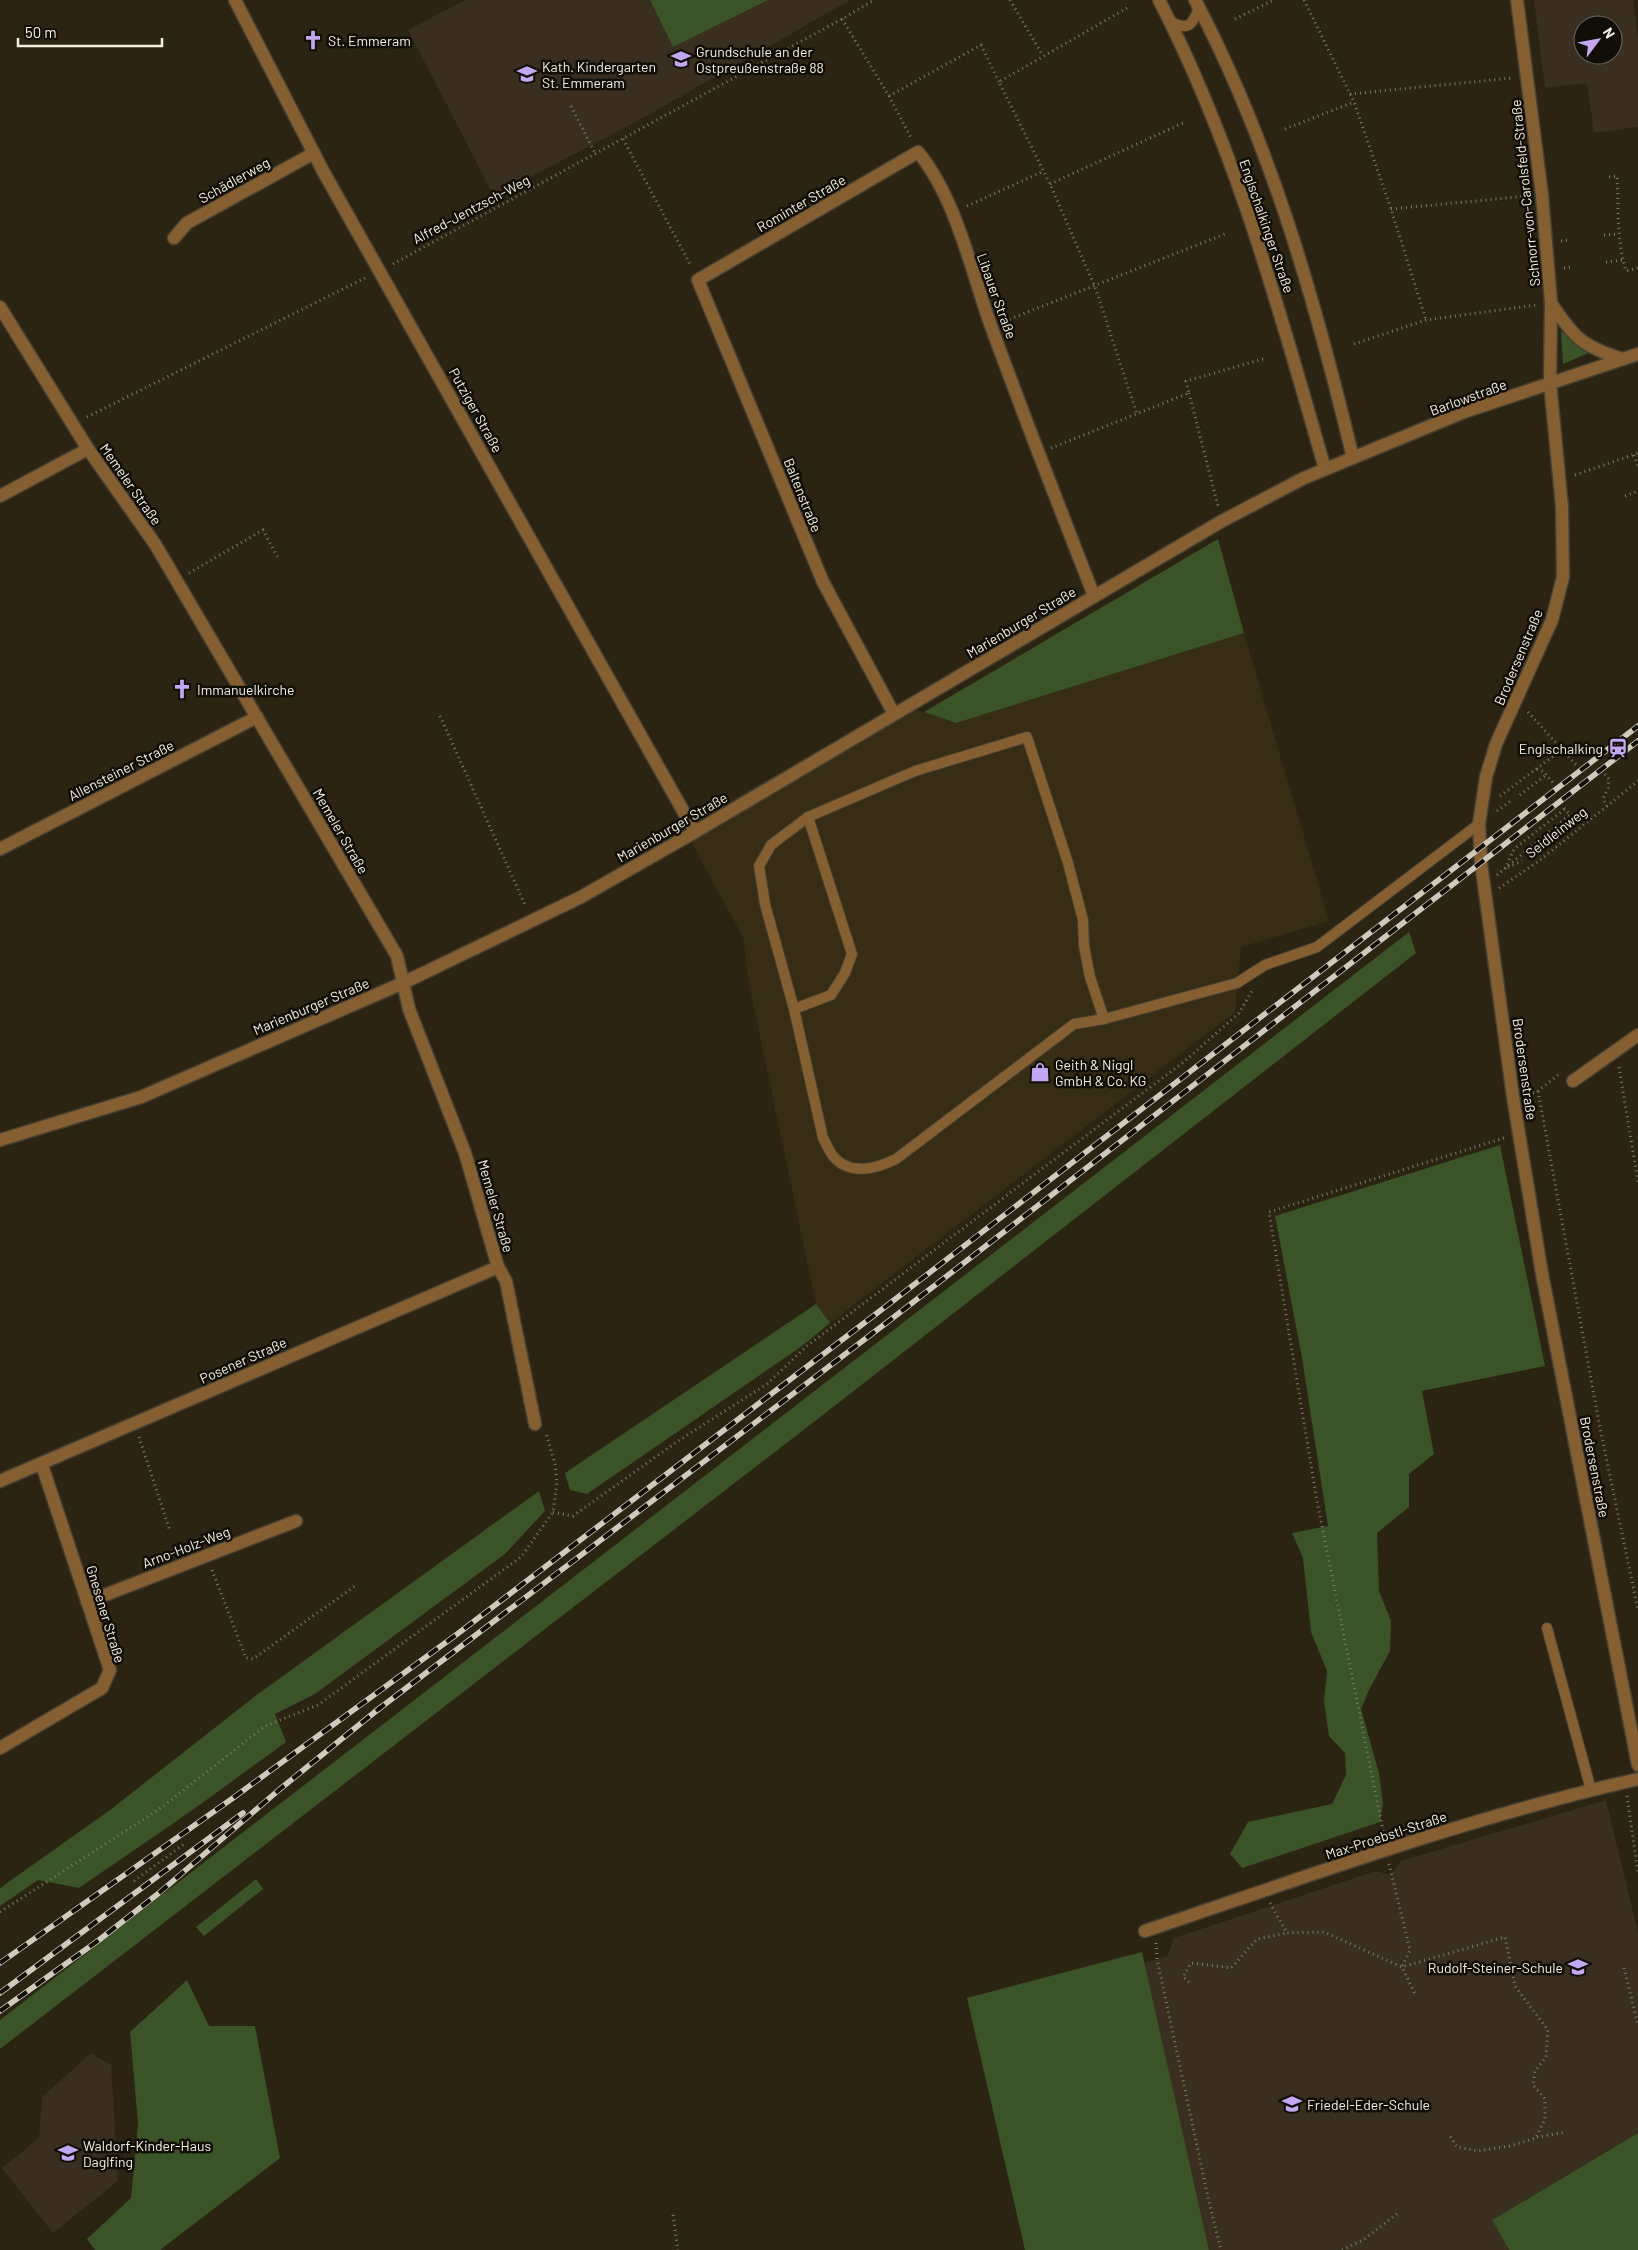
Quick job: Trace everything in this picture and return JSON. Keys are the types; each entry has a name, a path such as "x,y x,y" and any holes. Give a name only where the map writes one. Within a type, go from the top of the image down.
{"street":[{"name":"Putziger Straße","path":"235,0 314,153 695,832"},
{"name":"Englschalkinger Straße","path":"1159,0 1218,130 1252,222 1325,469"},
{"name":"Schnorr-von-Carolsfeld-Straße","path":"1517,0 1542,195 1551,302 1550,383"},
{"name":"Englschalkinger Straße","path":"1197,4 1250,118 1286,213 1327,349 1353,458"},
{"name":"Libauer Straße","path":"918,152 932,169 952,213 1039,453 1094,596"},
{"name":"Rominter Straße","path":"698,280 918,152"},
{"name":"Schädlerweg","path":"174,238 187,223 314,153"},
{"name":"Baltenstraße","path":"698,280 823,582 894,714"},
{"path":"1551,302 1569,330 1595,351 1623,359"},
{"name":"Memeler Straße","path":"0,307 88,449 156,544 397,956 409,1009 465,1153 498,1267 506,1281 535,1422"},
{"name":"Barlowstraße","path":"1325,469 1464,412 1638,354"},
{"name":"Brodersenstraße","path":"1550,383 1562,507 1563,577 1552,620 1496,744 1486,777 1480,824 1480,863 1513,1097 1542,1274 1638,1765"},
{"path":"0,496 88,449"},
{"name":"Marienburger Straße","path":"0,1140 141,1096 403,983 581,897 695,832 1222,521 1325,469"},
{"name":"Allensteiner Straße","path":"0,849 256,717"},
{"path":"1573,1082 1638,1035"},
{"name":"Posener Straße","path":"0,1482 321,1341 498,1267"},
{"name":"Gnesener Straße","path":"0,1748 102,1688 110,1670 42,1465"},
{"name":"Arno-Holz-Weg","path":"87,1602 296,1521"},
{"name":"Max-Proebstl-Straße","path":"1150,1929 1386,1850 1591,1790 1638,1779"}],"lane":[{"path":"1170,21 1181,27 1190,25 1194,20 1197,4"},
{"path":"1104,1019 1090,977 1084,946 1083,920 1068,864 1027,738 915,771 808,816 771,845 759,866 764,904 794,1010 823,1138 833,1156 847,1166 863,1170 880,1167 896,1159 1062,1032 1079,1023 1104,1019 1236,983 1265,965 1317,947 1480,824"},
{"path":"794,1010 831,995 845,973 852,954 808,816"},
{"path":"1547,1628 1591,1790"}],"path":[{"name":"Alfred-Jentzsch-Weg","path":"73,424 380,270 596,155 842,20 874,0"},
{"path":"1010,0 1043,56"},
{"path":"1235,20 1274,0"},
{"path":"1304,0 1354,102 1391,209 1426,320"},
{"path":"999,82 1127,8"},
{"path":"842,20 888,96 918,152"},
{"path":"888,96 981,45 1044,171 1095,287 1137,414"},
{"path":"1350,94 1527,77"},
{"path":"1284,129 1354,102"},
{"path":"571,106 596,155"},
{"path":"1050,184 1183,123"},
{"path":"623,139 698,280"},
{"path":"952,213 1044,171"},
{"path":"1609,177 1617,176 1619,212 1617,234 1626,271 1638,268"},
{"path":"1391,209 1542,195"},
{"path":"992,326 1095,287 1225,234"},
{"path":"1604,235 1617,234"},
{"path":"1606,262 1623,260"},
{"path":"1354,344 1426,320 1551,302"},
{"path":"1222,521 1186,381 1264,359"},
{"path":"1039,453 1189,393"},
{"path":"1578,474 1636,454 1638,466"},
{"path":"1625,496 1638,491"},
{"path":"176,580 263,530 278,558"},
{"path":"1521,719 1527,712 1564,749 1577,766"},
{"path":"440,716 532,920"},
{"path":"1499,797 1564,749"},
{"path":"1536,769 1546,775 1554,784"},
{"path":"1605,774 1609,779 1608,788 1603,800 1606,806"},
{"path":"1520,795 1546,775"},
{"name":"Seidleinweg","path":"1486,897 1539,862 1638,781"},
{"path":"1492,815 1512,800"},
{"path":"1506,869 1514,849 1564,808 1570,815 1545,835"},
{"path":"1506,869 1538,840"},
{"path":"1506,869 1522,861"},
{"path":"1493,871 1494,878"},
{"path":"553,1512 573,1516 612,1490 678,1441 767,1384 815,1340 1184,1061 1239,1013 1265,965"},
{"path":"1616,1051 1638,1182"},
{"path":"1513,1097 1538,1091 1560,1073 1573,1082"},
{"path":"1538,1091 1598,1419 1638,1610"},
{"path":"1402,1967 1410,1950 1390,1875 1317,1501 1269,1212 1519,1133"},
{"path":"0,1912 161,1808 265,1726 318,1705 521,1557 553,1512 557,1482 556,1464 545,1430 539,1422 535,1422"},
{"path":"134,1424 170,1531"},
{"path":"207,1555 246,1658 253,1659 355,1586"},
{"path":"1625,1782 1638,1873"},
{"path":"134,1881 184,1844"},
{"path":"1267,1890 1271,1906 1288,1933"},
{"path":"1150,1929 1221,2250"},
{"path":"1189,1982 1184,1977 1191,1962 1231,1968 1257,1939 1288,1933 1324,1932 1402,1967 1416,1994"},
{"path":"1402,1967 1504,1937 1515,1986 1548,2030 1546,2057 1535,2071 1533,2085 1545,2099 1545,2119 1536,2138"},
{"path":"1624,1968 1638,2025"},
{"path":"1450,2136 1457,2147 1478,2151 1510,2146 1566,2132"},
{"path":"1342,2250 1363,2240 1397,2214"},
{"path":"673,2215 678,2250"}],"shaded area":[{"name":"Kath. Kindergarten St. Emmeram","path":"465,0 850,0 645,117 494,196 408,30"},
{"path":"1534,0 1633,0 1638,36 1638,127 1594,133 1587,83 1545,88"},
{"path":"1244,633 1329,921 1241,947 1235,1012 830,1323 816,1304 749,984 743,937 683,828 899,704 956,723"},
{"path":"1606,1800 1638,1932 1638,2133 1492,2220 1509,2250 1209,2250 1144,1963 1167,1957 1174,1938 1376,1871 1390,1875 1401,1861"},
{"name":"Waldorf-Kinder-Haus Daglfing","path":"91,2053 111,2065 118,2181 53,2233 2,2168 39,2138 42,2097"}],"green space":[{"path":"650,0 768,0 673,47"},
{"path":"1561,331 1591,352 1563,364"},
{"path":"1218,539 1244,633 956,723 924,712"},
{"path":"1409,932 1416,953 819,1418 0,2049 0,2020"},
{"path":"1500,1145 1545,1366 1422,1391 1434,1454 1409,1474 1409,1507 1377,1533 1379,1591 1391,1621 1390,1651 1361,1709 1379,1773 1383,1804 1380,1822 1242,1868 1230,1854 1248,1822 1332,1804 1346,1775 1345,1753 1329,1736 1324,1701 1327,1671 1311,1632 1303,1558 1292,1533 1328,1526 1302,1358 1275,1216"},
{"path":"816,1304 830,1323 802,1346 587,1494 570,1490 565,1473"},
{"path":"539,1491 545,1511 505,1554 315,1694 275,1714 286,1742 194,1809 79,1888 38,1880 0,1906 0,1888 110,1810 258,1694"},
{"path":"256,1879 263,1889 204,1936 196,1927"},
{"path":"1142,1952 1209,2250 1025,2250 967,1998"},
{"path":"187,1980 209,2026 255,2026 280,2158 160,2250 95,2250 87,2239 131,2198 138,2124 130,2032"},
{"path":"1638,2133 1638,2250 1509,2250 1492,2220"}],"railway":[{"path":"0,1963 233,1798 456,1635 885,1307 1638,726"},
{"path":"376,1711 894,1317 1638,741"},
{"path":"0,2011 99,1940 159,1893 280,1789 381,1707"},
{"path":"0,1993 243,1813"}],"place":[{"name":"St. Emmeram","path":"313,40"},
{"name":"Grundschule an der Ostpreußenstraße 88","path":"681,59"},
{"name":"Kath. Kindergarten St. Emmeram","path":"527,74"},
{"name":"Immanuelkirche","path":"182,689"},
{"name":"Englschalking","path":"1618,748"},
{"name":"Geith & Niggl GmbH & Co. KG","path":"1040,1072"},
{"name":"Rudolf-Steiner-Schule","path":"1578,1967"},
{"name":"Friedel-Eder-Schule","path":"1292,2104"},
{"name":"Waldorf-Kinder-Haus Daglfing","path":"68,2153"}]}
